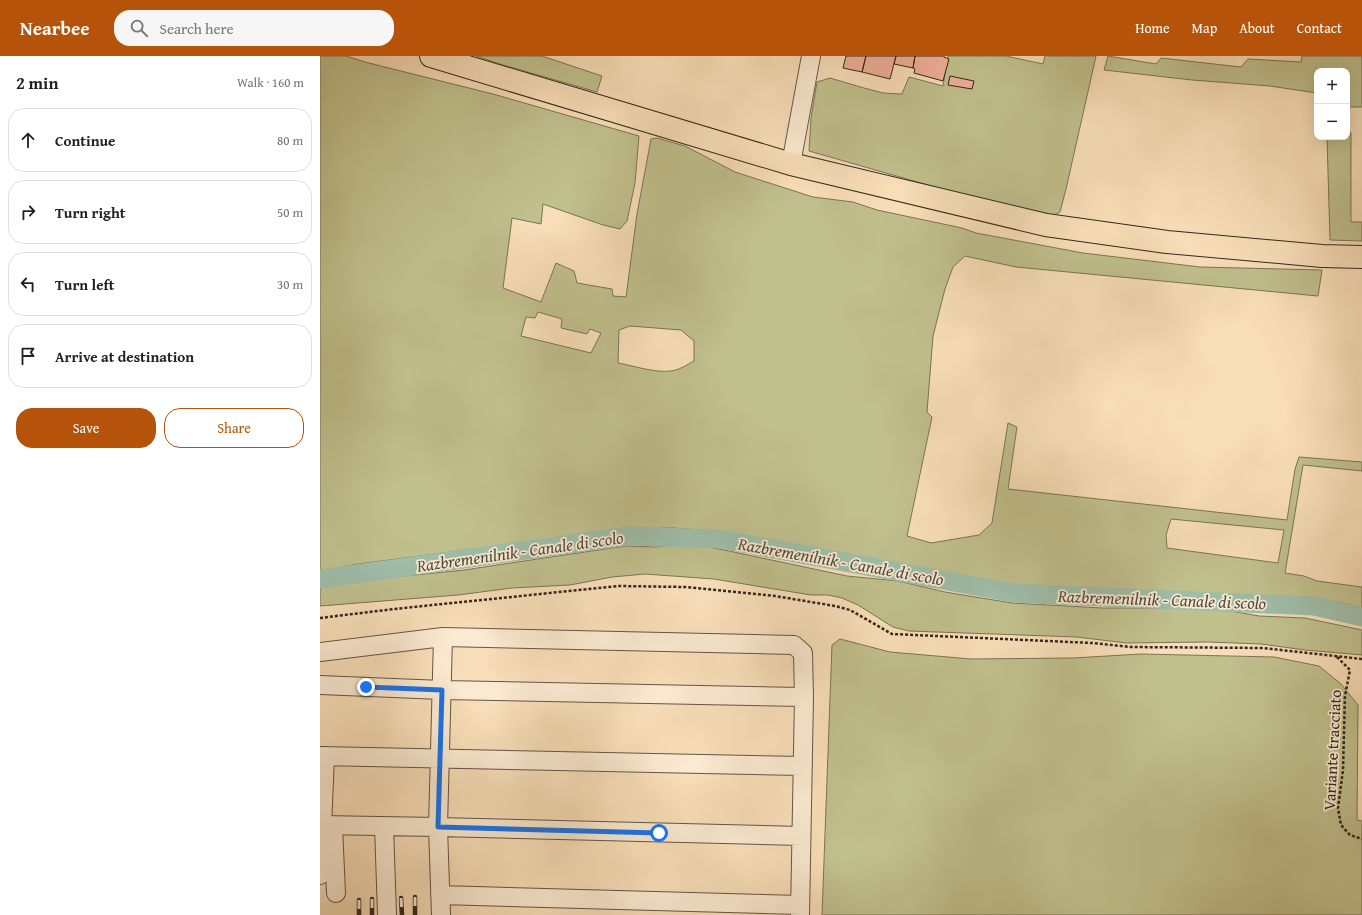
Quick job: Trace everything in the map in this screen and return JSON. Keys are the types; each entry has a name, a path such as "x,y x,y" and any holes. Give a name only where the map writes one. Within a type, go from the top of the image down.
{"main road":[{"path":"431,56 791,164 1046,226 1167,242 1322,256 1362,257"}],"street":[{"path":"791,164 812,56"},
{"path":"441,915 438,827 443,637"},
{"path":"320,652 443,637 794,645 803,653 804,697 800,910 440,895"},
{"path":"320,685 442,690 804,697"},
{"path":"336,893 325,826 322,756 803,766"},
{"path":"325,826 438,827 801,836"},
{"path":"320,876 325,826"},
{"path":"384,826 387,915"}],"path":[{"path":"320,618 618,586 686,587 775,596 835,606 850,610 892,634 1092,643 1131,647 1264,648 1362,659"},
{"name":"Variante tracciato","path":"1337,657 1350,670 1345,696 1343,770 1338,808 1341,825 1350,835 1362,839"}],"green space":[{"path":"320,56 346,56 493,94 639,136 635,183 627,221 620,229 603,225 543,204 541,224 512,218 503,288 541,302 556,263 574,271 577,283 612,289 613,296 626,297 637,214 651,139 657,138 685,146 735,172 813,197 853,202 877,210 962,228 976,233 1083,253 1200,267 1322,270 1318,296 1016,267 965,256 953,267 945,289 933,336 927,412 932,417 907,536 931,543 979,535 992,523 1008,423 1017,427 1008,489 1287,520 1295,469 1299,457 1362,462 1362,471 1303,465 1285,573 1304,576 1317,581 1362,587 1362,608 1305,597 1009,588 985,585 790,544 720,532 673,528 636,529 557,538 359,564 320,571","holes":["538,312 562,319 561,328 587,334 590,329 601,333 591,353 521,336 526,317 535,318","630,326 681,330 694,341 694,361 677,370 671,371 651,370 618,363 619,330","1171,519 1284,530 1278,563 1167,548 1166,535"]},
{"path":"476,56 542,56 602,76 597,92"},
{"path":"948,56 1006,56 1043,64 1045,56 1096,56 1060,212 1052,216 970,197 809,151 811,118 817,82 830,78 883,93 902,94 909,77 943,86"},
{"path":"1108,56 1156,64 1161,58 1241,67 1248,59 1301,62 1302,56 1362,56 1362,107 1350,107 1350,68 1314,68 1314,93 1270,86 1192,80 1104,70"},
{"path":"1350,132 1351,222 1362,222 1362,241 1330,240 1327,140 1350,140"},
{"path":"682,544 729,551 847,576 898,581 945,592 1012,603 1102,608 1170,608 1231,611 1259,616 1305,618 1362,630 1362,655 1305,650 1261,644 1208,642 1126,643 1077,637 909,631 893,627 858,605 842,598 828,595 811,595 714,579 645,574 612,577 570,585 512,588 458,595 320,606 320,588 376,579 464,570 626,546 656,547"},
{"path":"840,639 890,652 971,659 1073,658 1141,654 1274,657 1319,666 1341,684 1358,705 1357,820 1362,821 1362,915 822,915 832,645"}],"building":[{"path":"846,56 866,56 862,72 843,68"},
{"path":"866,56 896,56 890,79 862,72"},
{"path":"896,56 915,56 913,68 894,64"},
{"path":"915,56 944,56 949,59 943,81 914,73 915,69 913,68"},
{"path":"950,76 974,81 972,89 948,85"}],"waterway":[{"name":"Razbremenilnik - Canale di scolo","path":"320,579 628,536 720,539 1013,593 1314,606 1362,617"}],"railway":[{"path":"415,897 415,915"},
{"path":"401,898 402,915"},
{"path":"372,899 372,915"},
{"path":"359,900 359,915"}],"route":[{"path":"366,687 442,690 438,827 659,833"}]}
